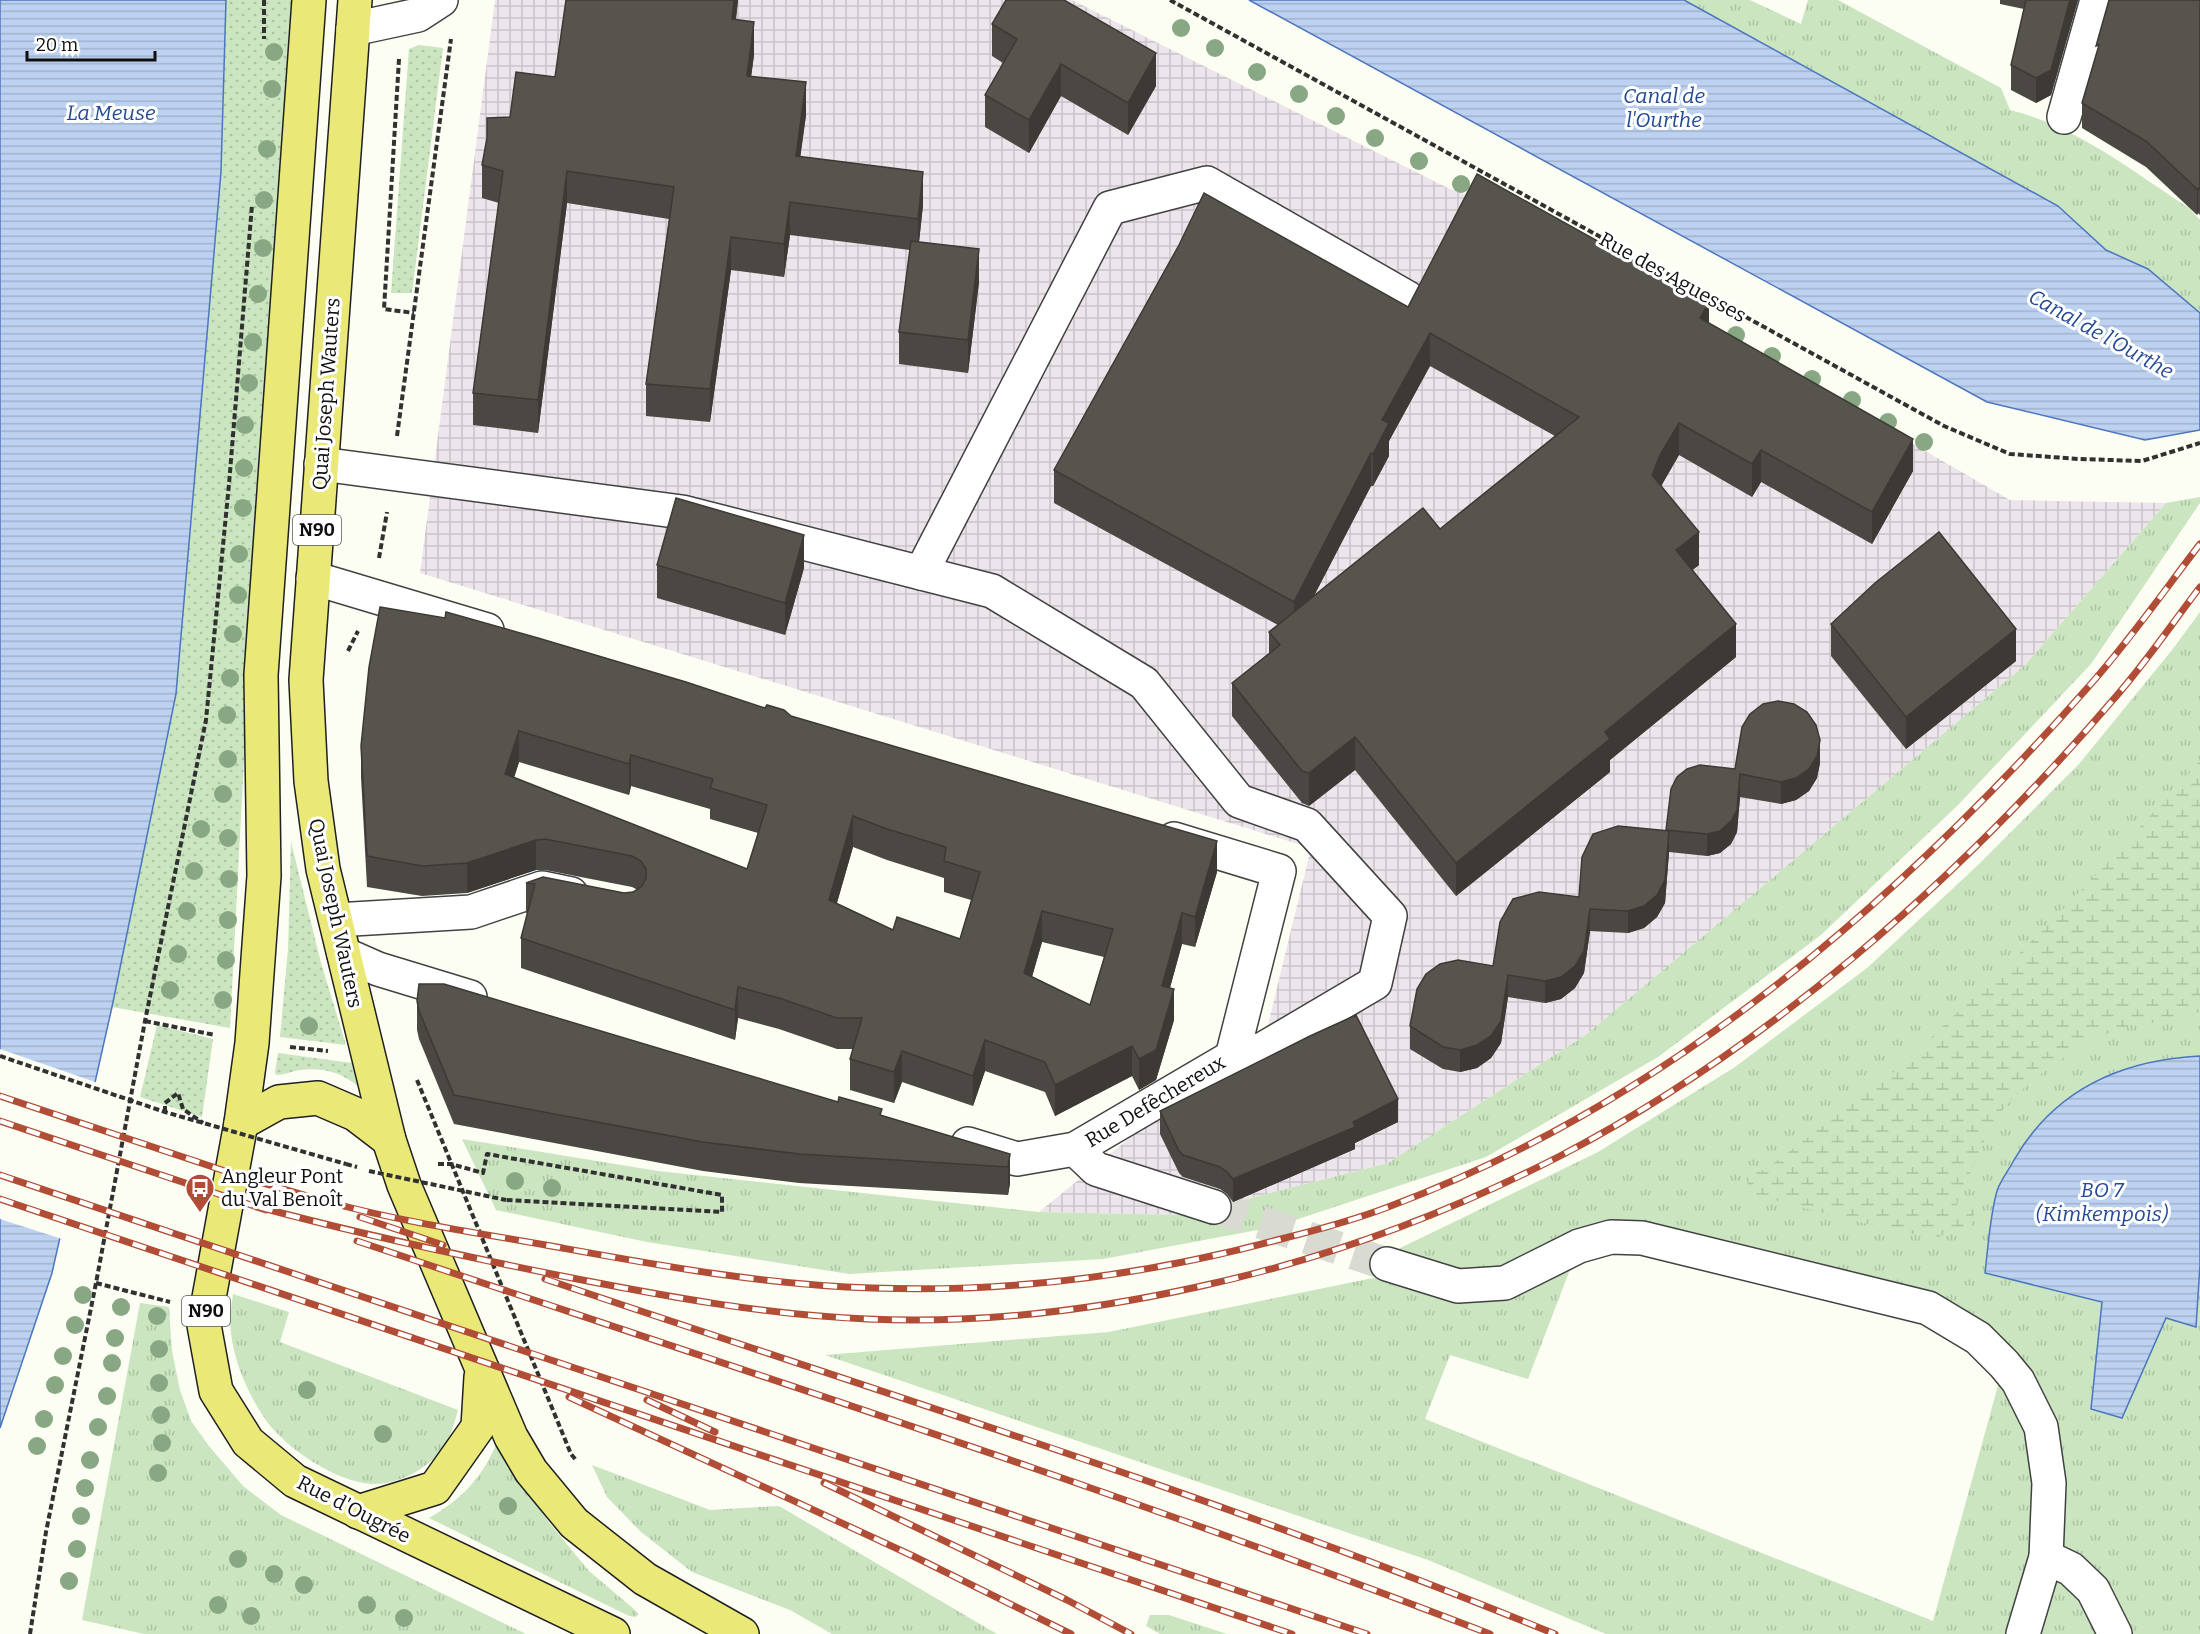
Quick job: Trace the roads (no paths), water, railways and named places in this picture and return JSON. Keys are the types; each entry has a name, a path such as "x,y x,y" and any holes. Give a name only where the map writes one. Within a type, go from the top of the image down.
{"main road":[{"name":"Rue d'Ougrée","path":"309,0 261,675 264,876 252,1043 241,1123 204,1325 216,1391 248,1442 295,1480 613,1634"},
{"name":"Quai Joseph Wauters","path":"354,14 306,680 311,781 323,869 389,1140"},
{"path":"241,1123 279,1102 318,1098 355,1114 389,1140"},
{"name":"N90","path":"389,1140 404,1185 511,1437 531,1471 574,1523 645,1579 742,1634"},
{"name":"N90","path":"358,1512 435,1488 478,1427 482,1369"}],"street":[{"path":"354,14 402,19 418,15 441,0"},
{"path":"2064,117 2097,0"},
{"path":"921,573 1110,207 1207,183 1408,298"},
{"path":"321,464 681,512 992,591 1144,683 1239,801 1307,825 1390,916 1375,983 1263,1049 1232,1057"},
{"path":"313,578 519,640"},
{"name":"Rue Defêchereux","path":"937,1135 1017,1159 1076,1149 1232,1057 1279,871 1143,830"},
{"path":"336,920 471,912 542,888 596,899"},
{"path":"344,954 378,969 503,1006"},
{"path":"1076,1149 1096,1169 1214,1208"},
{"path":"1387,1264 1458,1286 1505,1283 1578,1246 1611,1237 1642,1238 1928,1308 1978,1338 2004,1364 2018,1381 2041,1427 2049,1483 2046,1557 2023,1634"},
{"path":"2046,1557 2071,1569 2093,1590 2115,1634"}],"water":[{"name":"La Meuse","path":"0,0 226,0 221,172 176,694 112,1007 52,1273 0,1428"},
{"name":"Canal de l'Ourthe","path":"1249,0 1684,0 2058,206 2106,250 2148,269 2200,313 2200,430 2145,440 1987,402"},
{"name":"BO 7 (Kimkempois)","path":"2200,1056 2200,1265 2196,1327 2166,1318 2122,1418 2091,1409 2102,1302 1985,1273 1995,1200 2000,1183 2031,1135 2049,1114 2070,1097 2117,1072 2143,1064"}],"tunnel":[{"path":"1214,1207 1387,1264"}],"railway":[{"path":"246,1178 359,1210 468,1232 711,1273 791,1283 872,1288 976,1288 1130,1272 1231,1252 1362,1216 1490,1164 1587,1113 1681,1054 1770,990 1856,919 1938,844 2016,766 2090,685 2200,544"},
{"path":"259,1207 415,1245 645,1292 792,1314 867,1319 992,1317 1115,1303 1244,1276 1337,1249 1383,1234 1472,1198 1560,1156 1637,1112 1713,1064 1786,1011 1857,954 1991,832 2124,687 2200,587"},
{"path":"0,1096 252,1180"},
{"path":"0,1121 266,1210"},
{"path":"0,1175 1367,1634"},
{"path":"0,1199 1292,1634"},
{"path":"360,1217 443,1245"},
{"path":"357,1241 1068,1480 1490,1634"},
{"path":"545,1279 1180,1492 1431,1585 1555,1634"},
{"path":"569,1397 913,1556 1071,1634"},
{"path":"647,1400 715,1432"},
{"path":"824,1483 1067,1600 1131,1634"}],"place":[{"name":"Angleur Pont du Val Benoît","path":"200,1214"}]}
